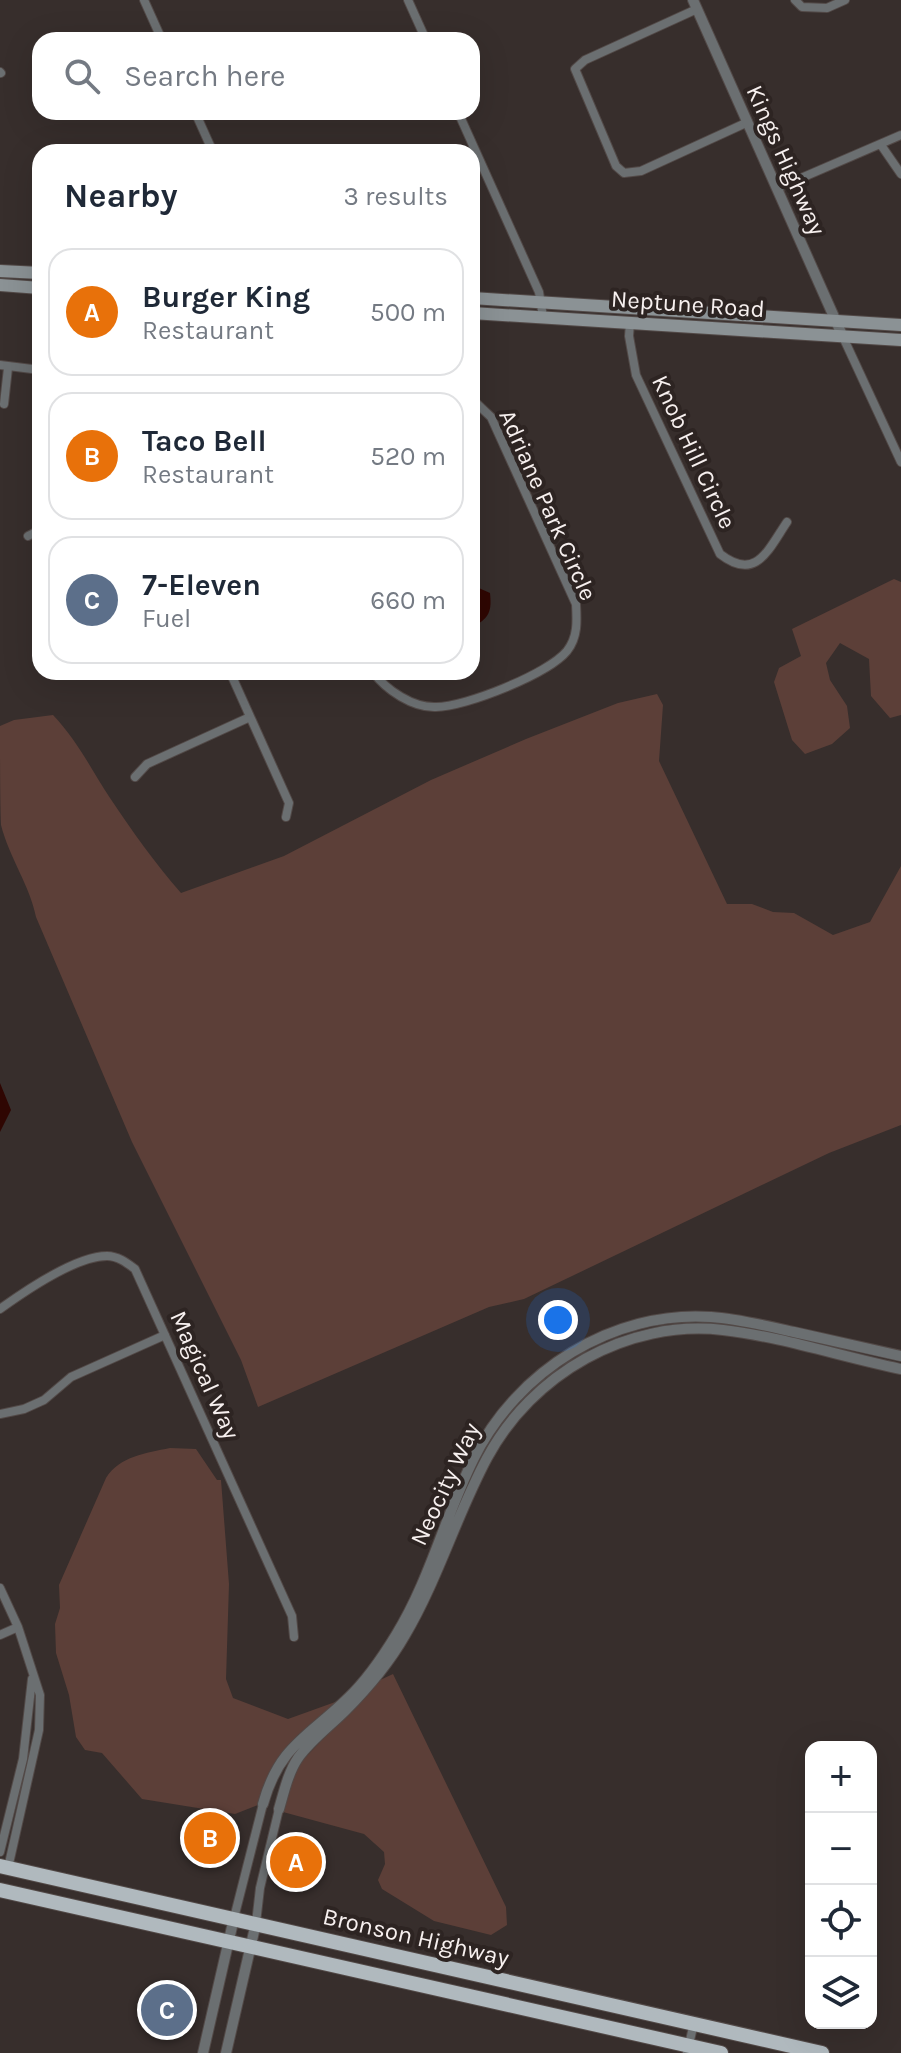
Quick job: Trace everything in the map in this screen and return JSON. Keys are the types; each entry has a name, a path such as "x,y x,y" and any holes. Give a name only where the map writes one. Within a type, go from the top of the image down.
{"highway":[{"name":"Bronson Highway","path":"4,1867 822,2053"},
{"name":"Bronson Highway","path":"0,1890 688,2049 721,2053"}],"main road":[{"path":"0,271 32,273"},
{"path":"0,285 32,287"},
{"name":"Neptune Road","path":"480,298 901,325"},
{"name":"Neptune Road","path":"480,313 901,340"}],"street":[{"path":"144,0 158,32"},
{"path":"408,0 422,32"},
{"path":"795,0 802,7 827,8 845,0"},
{"path":"695,4 585,60 575,69 616,166 624,173 641,171 748,122"},
{"name":"Kings Highway","path":"695,4 843,337"},
{"path":"199,120 209,144"},
{"path":"462,120 472,144"},
{"path":"778,188 901,135"},
{"path":"881,145 901,174"},
{"path":"480,161 539,292 543,317"},
{"name":"Knob Hill Circle","path":"630,323 629,336 636,375 720,554 733,564 754,564 765,556 787,522"},
{"path":"843,337 901,462"},
{"path":"4,404 4,367 32,369"},
{"name":"Adriane Park Circle","path":"382,680 401,698 435,708 479,698 545,669 567,651 578,628 576,604 491,417 480,407"},
{"path":"28,536 32,534"},
{"path":"234,680 289,803 286,817"},
{"path":"135,777 147,764 250,717"},
{"name":"Magical Way","path":"0,1309 29,1287 88,1260 107,1256 123,1260 135,1269 292,1616 294,1637"},
{"path":"683,1330 685,1317"},
{"name":"Neocity Way","path":"263,1804 269,1782 284,1755 351,1695 398,1632 413,1605 441,1530 474,1456 507,1408 538,1375 588,1343 638,1324 685,1317 733,1319 901,1356"},
{"name":"Neocity Way","path":"279,1809 297,1759 358,1699 402,1640 422,1604 487,1458 502,1433 524,1406 553,1379 594,1353 642,1336 683,1330 751,1334 901,1369"},
{"path":"0,1414 24,1409 44,1400 71,1377 165,1335"},
{"path":"862,1361 864,1347"},
{"path":"0,1588 18,1627 40,1695 39,1730 4,1867"},
{"path":"0,1635 18,1627"},
{"path":"0,1852 23,1759 33,1678"},
{"path":"203,2053 263,1804"},
{"path":"226,2053 279,1809"},
{"path":"688,2049 694,2022"}],"shaded area":[{"path":"894,579 901,582 901,715 890,718 871,696 869,659 840,643 826,663 830,680 847,706 850,728 832,744 805,754 792,740 774,682 779,668 801,656 792,629"},
{"path":"480,589 490,593 490,610 482,621"},
{"path":"657,694 663,705 659,761 727,904 752,904 773,912 794,913 833,935 870,922 901,866 901,1125 829,1153 524,1299 489,1307 258,1407 241,1360 132,1142 5,837 1,825 0,726 14,720 53,715 77,745 135,835 181,893 284,856 431,780 526,739 618,703"},
{"path":"0,1083 11,1110 0,1132"},
{"path":"170,1448 196,1449 217,1480 221,1480 229,1584 226,1679 233,1698 288,1719 338,1701 288,1745 272,1769 258,1805 235,1814 142,1799 102,1753 85,1750 76,1737 69,1695 56,1653 59,1585 106,1478 126,1460"},
{"path":"393,1674 506,1907 507,1925 491,1935 434,1921 382,1889 378,1880 385,1864 384,1852 364,1834 283,1812 301,1762 378,1681"}],"place":[{"name":"Taco Bell","path":"210,1838"},
{"name":"Burger King","path":"296,1862"},
{"name":"7-Eleven","path":"167,2010"}]}
